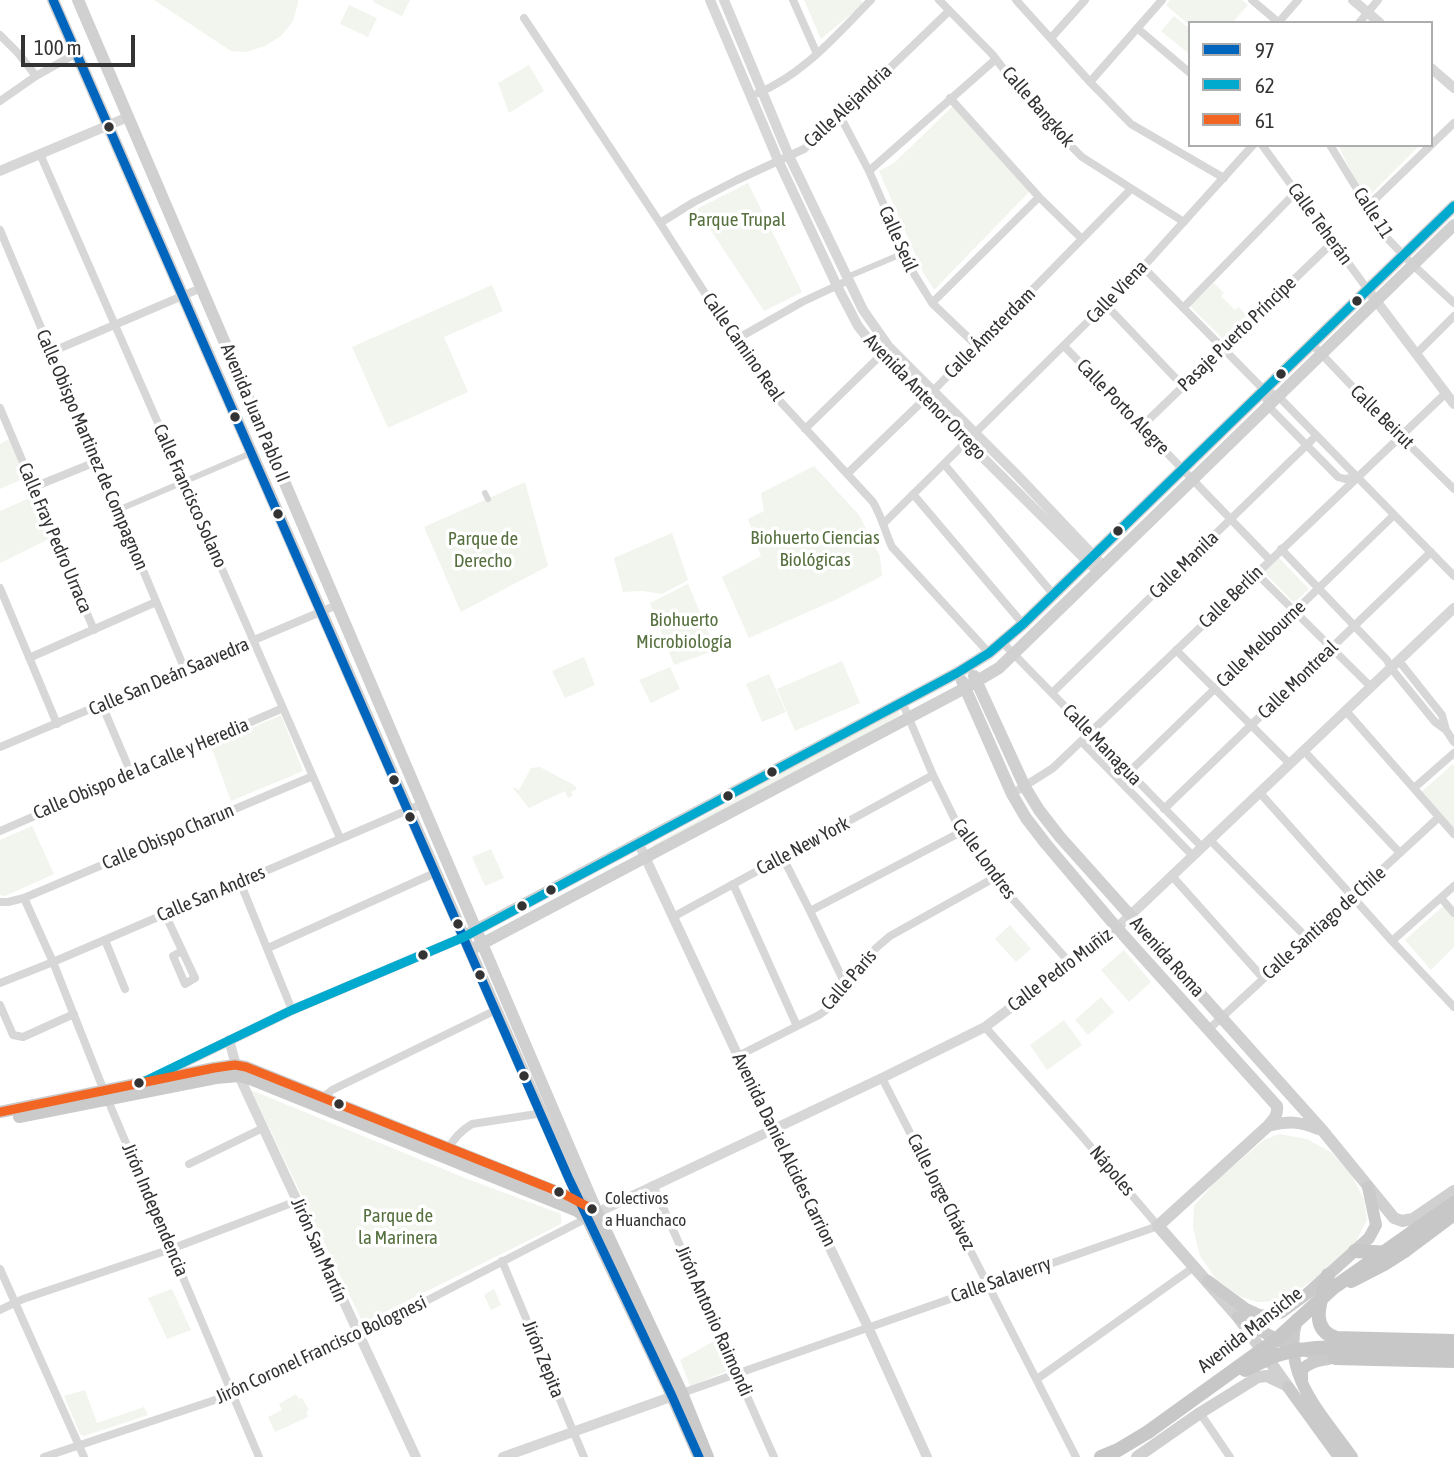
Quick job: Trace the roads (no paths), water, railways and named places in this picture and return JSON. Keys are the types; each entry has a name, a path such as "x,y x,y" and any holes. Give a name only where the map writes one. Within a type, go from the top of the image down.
{"highway":[{"name":"Avenida Mansiche","path":"1151,1434 1277,1339 1333,1287 1454,1203"},
{"name":"Avenida Mansiche","path":"1323,1298 1406,1250 1454,1214"},
{"path":"1355,1251 1388,1254 1406,1250"},
{"path":"1328,1275 1319,1305 1320,1324 1336,1338 1454,1341"},
{"name":"Avenida Mansiche","path":"1101,1457 1120,1455 1246,1370 1274,1356 1292,1351 1337,1347 1454,1350"},
{"path":"1335,1358 1454,1361"}],"main road":[{"name":"Avenida Juan Pablo II","path":"53,0 469,950 496,1010 533,1078"},
{"name":"Avenida Juan Pablo II","path":"78,0 482,943 533,1078 592,1215"},
{"path":"469,950 910,718 999,667 1321,354 1454,206"},
{"path":"1408,260 1454,225"},
{"path":"464,937 970,666 989,653 1023,624 1311,344 1372,295"},
{"path":"252,453 268,445"},
{"path":"1118,530 1129,542"},
{"name":"Avenida Roma","path":"970,666 971,685 1012,794 1026,818 1117,928 1277,1106"},
{"name":"Avenida Roma","path":"957,673 971,685 1039,810 1060,837 1323,1131 1394,1218 1402,1222 1413,1219 1454,1191"},
{"path":"0,1112 216,1078 246,1067 592,1215 708,1457"},
{"path":"0,1120 106,1096 141,1083 214,1068 237,1071 250,1079 580,1201"},
{"name":"Calle Salaverry","path":"1158,1226 1268,1126 1278,1111 1277,1106"},
{"name":"Avenida Juan Pablo II","path":"547,1112 580,1201 592,1215"},
{"path":"1268,1126 1286,1122 1305,1124 1323,1131"},
{"path":"1208,1282 1246,1310 1270,1317 1282,1312 1308,1293 1369,1238 1376,1225 1368,1187"},
{"name":"Nápoles","path":"1158,1226 1238,1317 1288,1387"},
{"path":"1308,1293 1296,1321 1292,1347 1294,1361 1303,1386 1353,1457"},
{"path":"1238,1317 1292,1347 1335,1358"},
{"path":"1303,1386 1302,1370 1306,1365 1335,1358"},
{"name":"Avenida Mansiche","path":"1137,1457 1200,1413 1261,1376 1288,1387"},
{"path":"1288,1387 1339,1457"},
{"path":"677,1394 699,1457"}],"street":[{"name":"Avenida Antenor Orrego","path":"710,0 778,160 858,326 881,355 924,400 1008,483 1090,558"},
{"name":"Avenida Antenor Orrego","path":"724,0 789,156 863,310 889,347 1017,475 1101,570"},
{"path":"793,0 817,54"},
{"path":"750,97 790,76 817,54 871,0"},
{"name":"Calle Bangkok","path":"939,0 996,59 1036,111 1082,157 1184,222"},
{"path":"1016,0 1131,124 1224,178"},
{"path":"1051,38 1085,0"},
{"path":"1090,82 1162,0"},
{"path":"1252,0 1276,21"},
{"path":"1280,21 1298,0"},
{"path":"1353,0 1378,21"},
{"path":"1361,21 1378,0"},
{"name":"Calle Alejandria","path":"660,223 694,202 804,149 949,11"},
{"name":"Calle Camino Real","path":"524,18 735,340 778,398 873,502 892,547 989,653"},
{"path":"1137,28 1188,71"},
{"path":"0,35 36,76"},
{"path":"0,101 36,76 77,53"},
{"path":"869,171 996,59"},
{"path":"1433,70 1454,88"},
{"path":"950,98 1082,239"},
{"name":"Calle Seúl","path":"841,116 869,171 914,274 932,303 977,346"},
{"path":"0,170 128,117"},
{"path":"1433,143 1454,123"},
{"name":"Calle Viena","path":"884,523 1143,267 1251,147"},
{"name":"Calle Teherán","path":"1263,147 1452,400"},
{"name":"Calle 11","path":"1331,147 1387,238 1454,303"},
{"path":"1367,207 1429,147"},
{"name":"Calle Francisco Solano","path":"40,154 340,838"},
{"name":"Calle Ámsterdam","path":"848,474 1131,189"},
{"path":"1183,308 1296,192"},
{"path":"932,303 1040,197"},
{"name":"Calle Obispo Martinez de Compagnon","path":"0,230 185,670"},
{"name":"Pasaje Puerto Príncipe","path":"1142,426 1333,242"},
{"path":"0,256 9,251"},
{"path":"735,340 848,278 904,253"},
{"path":"1143,267 1264,390 1278,396 1454,576"},
{"path":"51,352 201,288"},
{"path":"1105,304 1183,386"},
{"path":"1416,354 1454,316"},
{"name":"Calle Beirut","path":"1311,344 1454,489"},
{"name":"Calle Porto Alegre","path":"1064,346 1270,560"},
{"path":"805,429 881,355"},
{"path":"1264,390 1268,406 1338,477 1356,477"},
{"name":"Calle Berlín","path":"1012,794 1053,768 1401,434 1452,400"},
{"name":"Calle Fray Pedro Urraca","path":"0,408 94,630"},
{"name":"Calle Manila","path":"1052,694 1316,436"},
{"path":"118,510 252,453"},
{"path":"34,487 98,461"},
{"path":"944,464 1053,594"},
{"path":"1008,483 1017,475"},
{"path":"914,494 1023,624"},
{"name":"Calle Melbourne","path":"1129,772 1394,515"},
{"path":"1281,549 1387,660 1395,664 1435,722 1446,730 1454,742"},
{"name":"Calle Montreal","path":"1164,809 1431,552"},
{"path":"1256,573 1371,687"},
{"path":"0,588 57,724"},
{"path":"29,658 156,602"},
{"name":"Calle San Deán Saavedra","path":"0,747 337,605"},
{"name":"Calle Pedro Muñiz","path":"592,1215 985,1027 1117,928 1454,608"},
{"name":"Calle Managua","path":"1003,643 1164,809 1206,844 1307,938"},
{"path":"1176,650 1290,764"},
{"name":"Calle Londres","path":"902,702 961,832 994,878 1070,963"},
{"path":"102,705 131,774"},
{"name":"Calle Obispo de la Calle y Heredia","path":"0,831 283,708"},
{"path":"1346,710 1454,834"},
{"name":"Calle Managua","path":"1081,741 1194,856"},
{"path":"1304,751 1400,853"},
{"path":"1415,788 1454,753"},
{"name":"Calle New York","path":"673,917 933,775"},
{"name":"Calle Obispo Charun","path":"0,902 24,898 313,776"},
{"path":"1260,793 1454,1007"},
{"name":"Calle San Andres","path":"0,983 422,804"},
{"name":"Calle Santiago de Chile","path":"1209,1029 1439,817"},
{"path":"810,911 961,832"},
{"name":"Avenida Daniel Alcides Carrion","path":"639,844 927,1457"},
{"path":"782,856 846,986"},
{"path":"268,948 435,873"},
{"path":"1172,876 1264,978"},
{"name":"Calle Paris","path":"738,1056 820,1015 832,1006 876,948 890,936 994,878"},
{"path":"240,882 292,1010"},
{"path":"733,884 797,1027"},
{"path":"1392,940 1453,889"},
{"name":"Jirón Independencia","path":"24,898 259,1457"},
{"path":"1441,898 1454,913"},
{"path":"165,914 182,950"},
{"path":"141,1083 292,1010 464,937"},
{"path":"105,940 125,989"},
{"path":"0,1005 13,1035 18,1037 74,1014"},
{"path":"322,1098 332,1090 496,1010"},
{"name":"Nápoles","path":"985,1027 1158,1226"},
{"name":"Jirón San Martín","path":"229,1040 237,1071 416,1457"},
{"name":"Calle Jorge Chávez","path":"882,1077 1076,1457"},
{"path":"446,1153 452,1140 472,1124 547,1112"},
{"path":"189,1164 263,1128"},
{"name":"Jirón Antonio Raimondi","path":"653,1185 774,1457"},
{"path":"0,1310 23,1299 171,1249 297,1200"},
{"name":"Jirón Coronel Francisco Bolognesi","path":"44,1457 233,1394 358,1336 592,1215"},
{"name":"Calle Salaverry","path":"677,1394 1158,1226"},
{"name":"Jirón Zepita","path":"502,1261 584,1457"},
{"path":"1037,1379 1194,1267"},
{"path":"0,1269 84,1457"},
{"path":"503,1457 677,1394"},
{"path":"1200,1413 1230,1457"}],"place":[{"name":"Colectivos a Huanchaco","path":"592,1209"}],"park label":[{"name":"Parque Trupal","path":"737,220"},
{"name":"Biohuerto Ciencias Biológicas","path":"815,549"},
{"name":"Parque de Derecho","path":"483,550"},
{"name":"Biohuerto Microbiología","path":"684,631"},
{"name":"Parque de la Marinera","path":"398,1227"}]}
